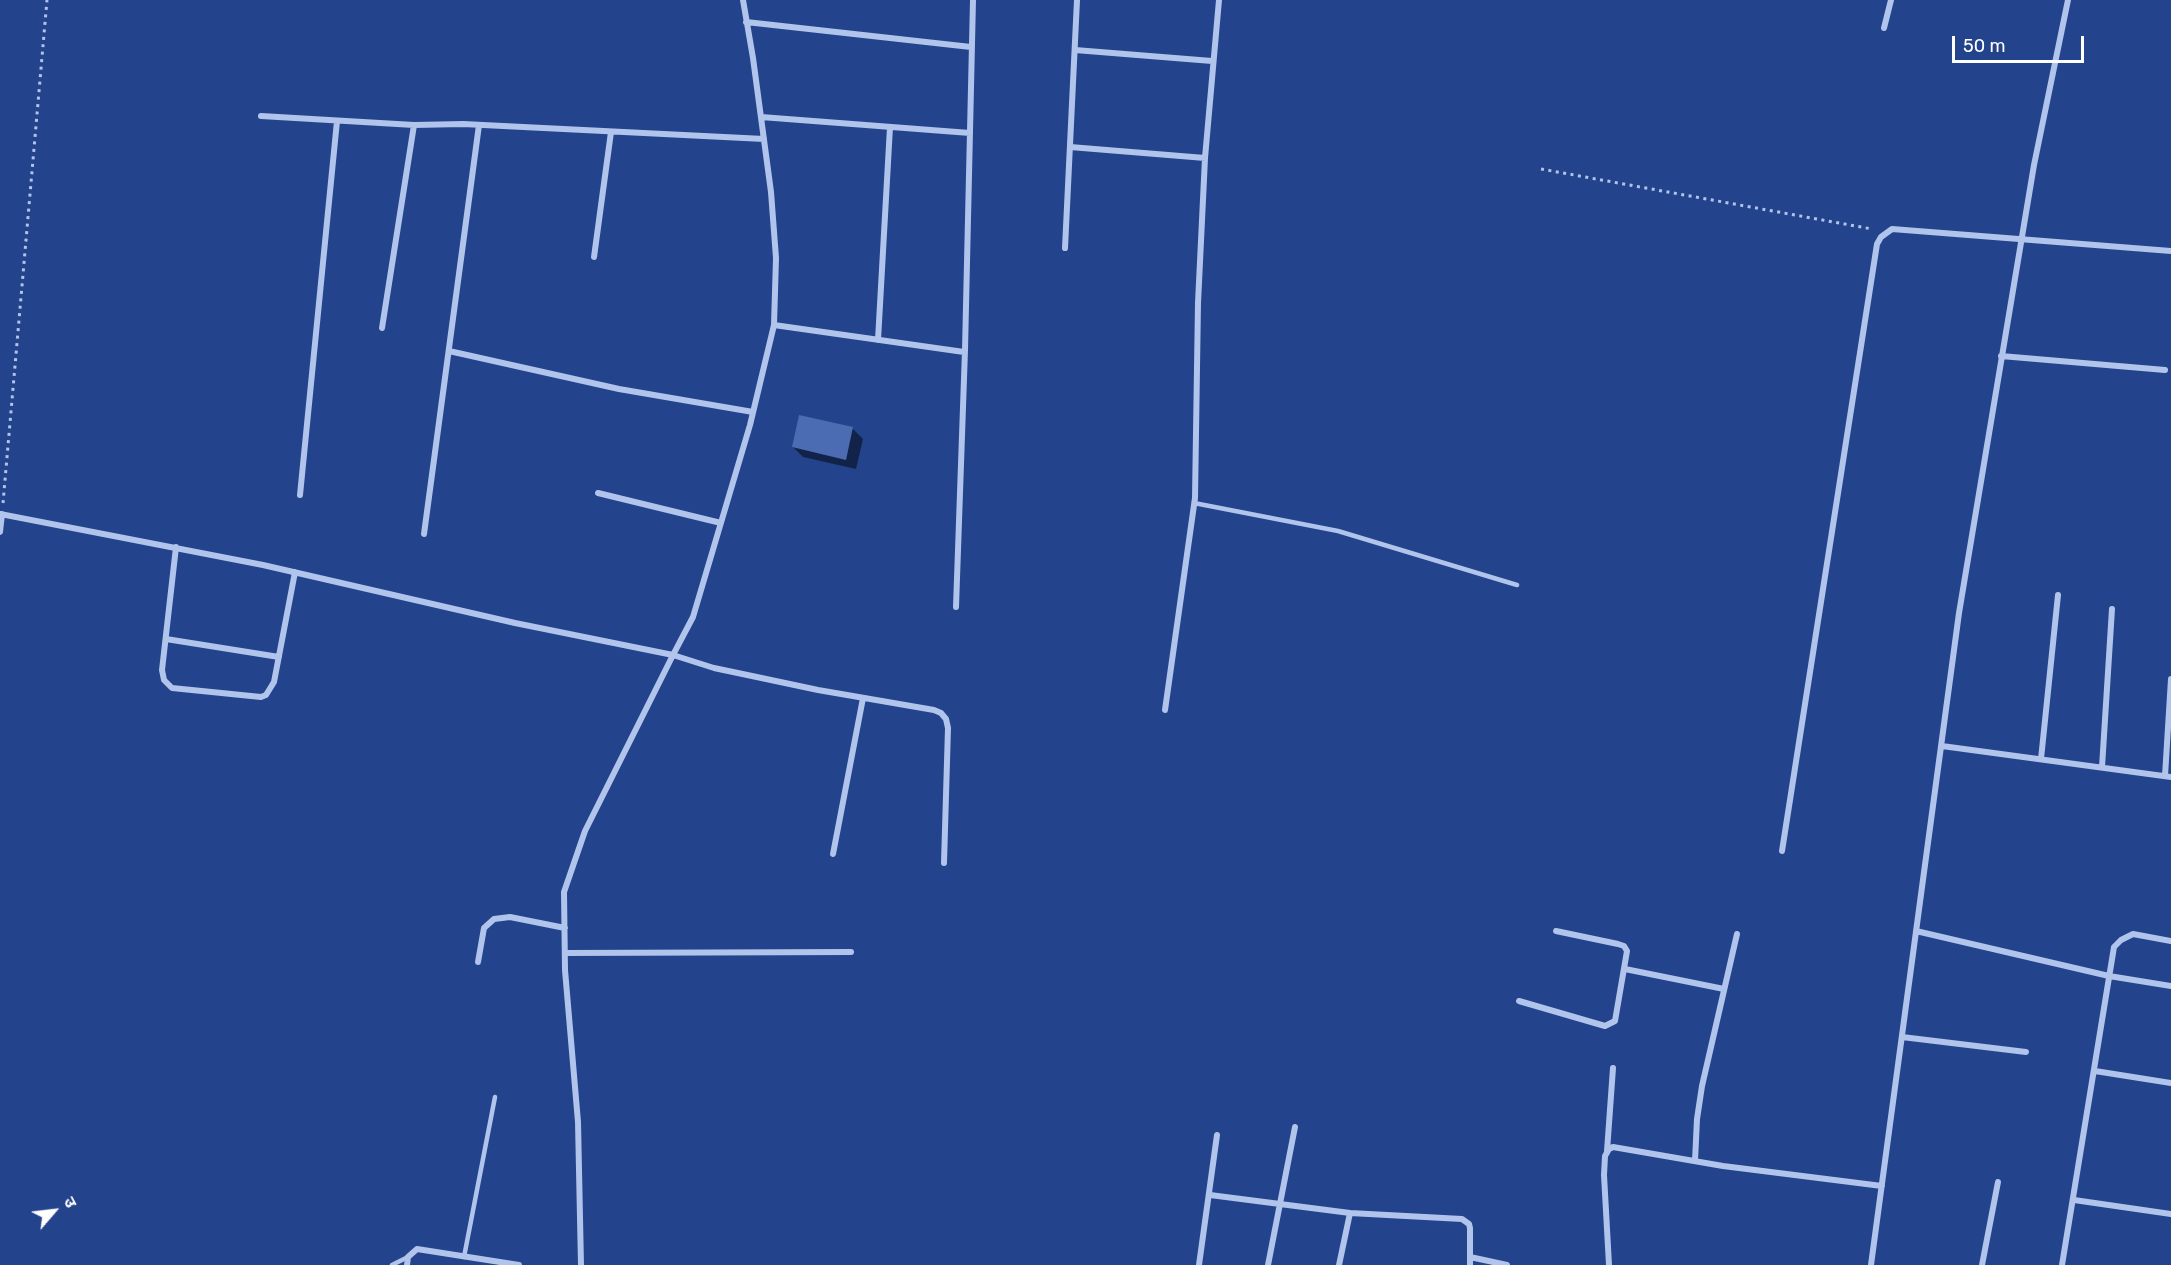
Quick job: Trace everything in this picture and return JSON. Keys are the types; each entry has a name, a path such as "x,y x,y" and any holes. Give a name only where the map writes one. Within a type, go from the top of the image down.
{"street":[{"path":"581,1265 578,1122 565,953 564,892 585,831 693,617 753,412 774,326 776,258 764,139 743,0"},
{"path":"956,607 973,0"},
{"path":"1065,248 1077,0"},
{"path":"1165,710 1194,503 1197,303 1212,61 1219,0"},
{"path":"1884,28 1891,0"},
{"path":"1871,1265 1959,613 2034,165 2068,0"},
{"path":"746,22 971,47"},
{"path":"1075,50 1212,61"},
{"path":"261,116 414,126 479,125 764,139"},
{"path":"761,117 970,134"},
{"path":"300,495 337,121"},
{"path":"424,534 479,125"},
{"path":"382,328 414,126"},
{"path":"878,340 890,127"},
{"path":"594,257 611,132"},
{"path":"1070,147 1205,158"},
{"path":"1782,851 1877,244 1881,237 1892,229 2171,251"},
{"path":"774,326 964,352"},
{"path":"449,351 619,389 753,412"},
{"path":"2001,356 2165,370"},
{"path":"598,493 721,523"},
{"path":"0,532 1,514 295,572 515,623 673,654 714,668 934,710 941,713 948,728 944,863"},
{"path":"176,548 162,670 164,680 172,688 261,697 267,695 274,682 295,572"},
{"path":"2041,759 2058,596"},
{"path":"2102,767 2112,609"},
{"path":"166,639 279,657"},
{"path":"1942,746 2168,777 2171,680"},
{"path":"833,854 863,698"},
{"path":"478,962 484,928 494,919 510,917 565,928"},
{"path":"1519,1001 1605,1026 1615,1021 1625,969 1627,951 1624,946 1556,931"},
{"path":"1916,931 2109,976 2171,986"},
{"path":"1695,1161 1697,1119 1702,1086 1737,934"},
{"path":"2062,1265 2114,947 2133,934 2171,941"},
{"path":"565,953 851,951"},
{"path":"1625,969 1724,989"},
{"path":"1902,1037 2026,1052"},
{"path":"1609,1265 1604,1175 1614,1068"},
{"path":"2095,1071 2171,1083"},
{"path":"1268,1265 1295,1127"},
{"path":"1199,1265 1217,1136"},
{"path":"1607,1152 1613,1148 1882,1186"},
{"path":"1982,1265 1998,1182"},
{"path":"1210,1195 1350,1214 1462,1219 1469,1224 1470,1265"},
{"path":"2074,1200 2171,1214"},
{"path":"1339,1265 1350,1214"},
{"path":"407,1265 408,1257 417,1249 519,1265"},
{"path":"1470,1257 1507,1265"}],"lane":[{"path":"1194,503 1338,531 1517,585"},
{"path":"464,1257 495,1097"},
{"path":"392,1265 408,1257"}],"path":[{"path":"1,514 47,0"},
{"path":"1541,169 1887,232"}],"building":[{"path":"799,415 853,427 846,460 792,447"}]}
